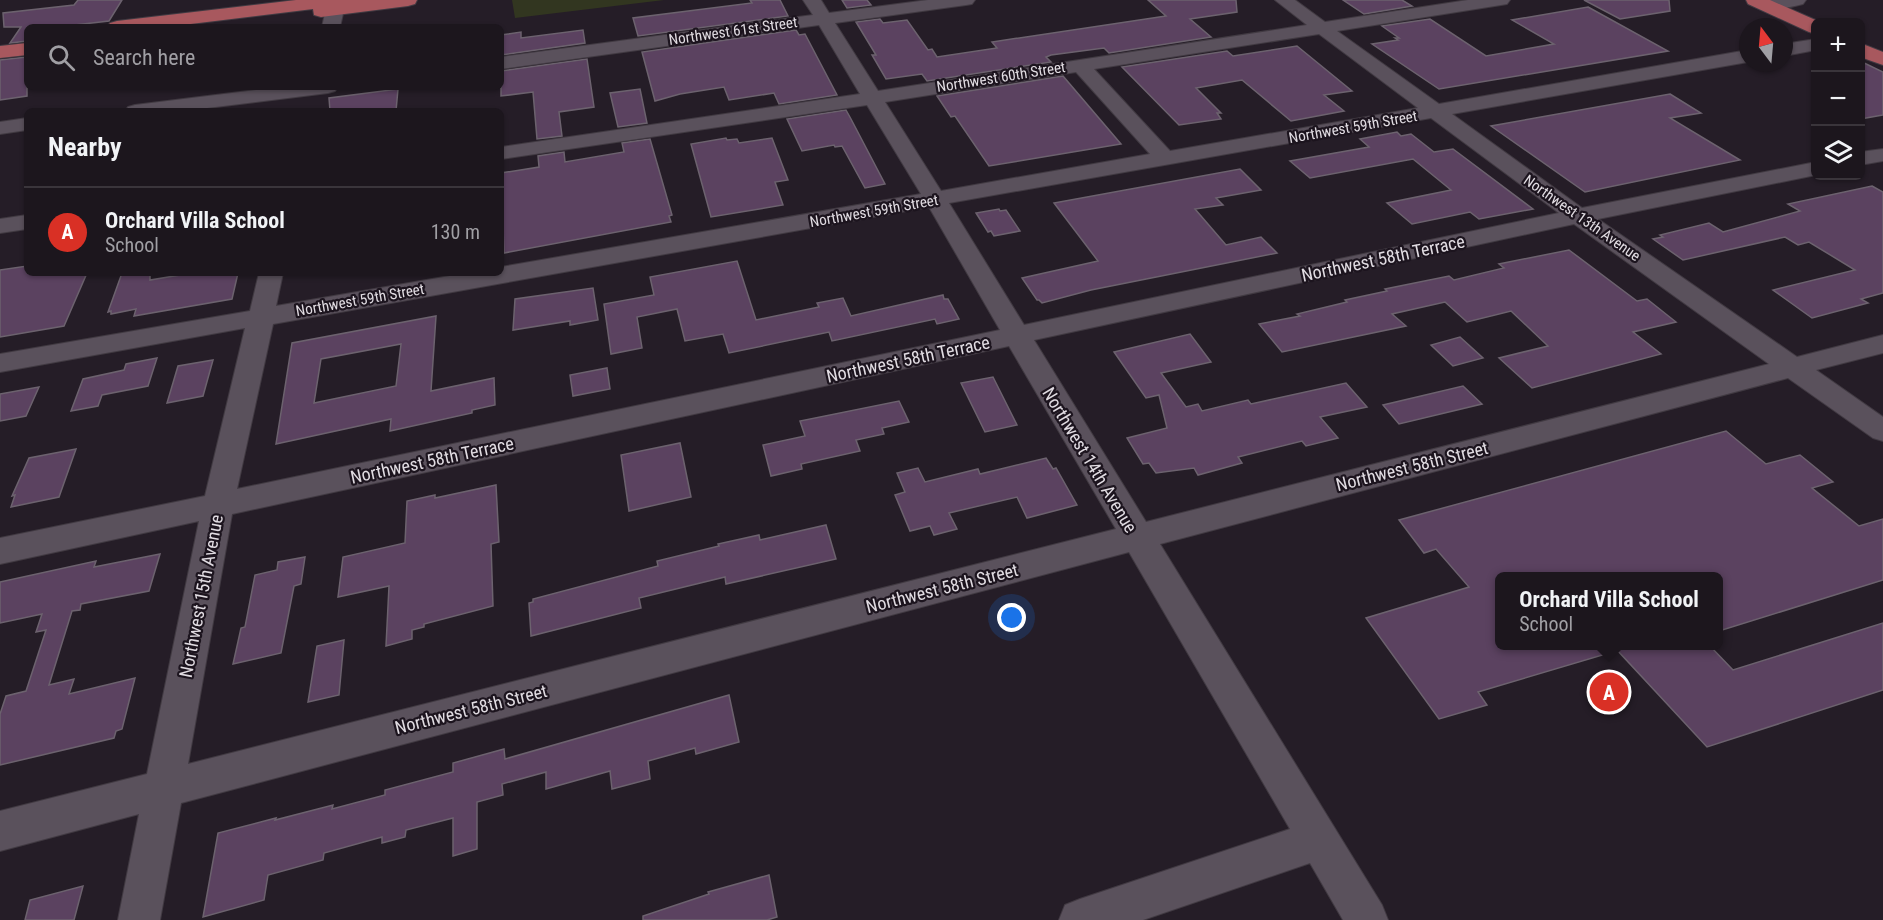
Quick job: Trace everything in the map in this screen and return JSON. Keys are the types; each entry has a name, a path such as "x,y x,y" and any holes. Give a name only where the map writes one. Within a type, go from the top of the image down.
{"main road":[{"path":"150,24 408,0"},
{"path":"1760,2 1811,26"},
{"path":"215,24 337,7"},
{"path":"0,41 24,38"},
{"path":"0,52 24,49"},
{"path":"1865,51 1883,59"}],"street":[{"name":"Northwest 61st Street","path":"504,62 818,9 966,0"},
{"name":"Northwest 13th Avenue","path":"1284,0 1578,216 1883,431"},
{"name":"Northwest 60th Street","path":"504,153 1501,0"},
{"path":"1760,2 1797,0"},
{"name":"Northwest 14th Avenue","path":"818,9 936,200 1015,336 1367,920"},
{"path":"1793,49 1811,46"},
{"name":"Northwest 59th Street","path":"504,275 1739,58"},
{"path":"1080,65 1167,160"},
{"path":"159,108 303,90"},
{"path":"310,108 318,90"},
{"path":"0,128 24,124"},
{"path":"1865,158 1883,155"},
{"name":"Northwest 58th Terrace","path":"0,551 1578,216 1811,169"},
{"path":"0,226 24,222"},
{"name":"Northwest 15th Avenue","path":"139,920 218,506 270,276"},
{"name":"Northwest 59th Street","path":"0,363 498,276"},
{"name":"Northwest 58th Street","path":"0,831 1883,344"},
{"path":"1080,920 1318,840"}],"green space":[{"path":"512,0 664,0 515,18"}],"building":[{"path":"78,0 122,0 109,21 83,24 24,24 24,41 10,43 21,27 4,27 3,13 74,5"},
{"path":"750,0 780,0 788,16 638,36 633,18 752,3"},
{"path":"842,0 867,0 871,5 847,8"},
{"path":"1148,0 1236,0 1237,12 1190,19 1211,37 1109,53 1104,48 1051,55 1046,57 1051,62 927,81 922,74 886,79 872,55 876,55 856,22 880,19 883,23 907,20 928,50 932,49 937,57 997,48 992,42 1166,16"},
{"path":"1343,0 1402,0 1412,6 1364,14"},
{"path":"1584,0 1669,0 1670,11 1620,19"},
{"path":"1588,7 1668,51 1439,89 1372,44 1398,40 1395,38 1399,38 1382,26 1430,19 1486,56 1554,44 1512,20"},
{"path":"583,30 585,43 504,55 504,35 521,32 521,38"},
{"path":"796,30 799,35 805,34 837,95 779,104 774,93 729,100 724,87 680,94 655,101 642,52"},
{"path":"1297,46 1352,91 1324,95 1344,111 1291,121 1242,80 1196,88 1221,113 1217,113 1221,119 1179,125 1122,67 1227,51 1233,56"},
{"path":"24,57 24,90 27,90 27,96 0,100 0,60"},
{"path":"587,59 594,107 559,112 562,136 537,139 533,92 501,96 501,90 504,90 504,71"},
{"path":"1865,63 1883,72 1883,115 1865,118"},
{"path":"1063,76 1121,144 989,166 955,116 951,117 937,96"},
{"path":"640,89 647,123 618,127 610,93"},
{"path":"398,90 396,108 330,108 329,98"},
{"path":"1670,94 1701,113 1670,118 1740,160 1585,192 1491,126"},
{"path":"846,110 885,184 865,188 842,146 835,147 834,145 802,151 787,119"},
{"path":"1397,132 1401,136 1411,134 1434,152 1453,149 1533,209 1479,219 1470,212 1412,224 1387,203 1451,190 1413,159 1310,178 1290,161 1369,147 1360,139"},
{"path":"726,138 727,140 737,139 739,143 772,138 788,180 775,182 783,205 711,217 691,144"},
{"path":"650,139 672,215 669,216 671,222 504,253 504,173 539,167 538,156 564,152 565,162 624,152 622,143"},
{"path":"1240,169 1261,190 1216,198 1223,205 1195,209 1226,245 1261,237 1277,253 1091,290 1042,303 1037,300 1022,278 1098,261 1054,203"},
{"path":"1872,186 1883,192 1883,293 1861,299 1868,303 1812,318 1773,290 1855,270 1809,242 1798,245 1785,237 1683,260 1653,239 1663,237 1660,235 1709,223 1723,232 1800,211 1788,204"},
{"path":"999,209 1000,211 1006,210 1020,231 994,236 991,231 988,232 976,213"},
{"path":"1569,250 1637,301 1647,299 1676,322 1633,332 1661,354 1532,388 1499,358 1548,346 1511,311 1467,322 1445,302 1392,314 1406,326 1282,352 1259,324 1300,316 1297,314 1387,291 1385,289 1449,276 1454,280 1504,268 1499,264"},
{"path":"737,261 756,320 819,307 817,303 843,298 851,316 943,295 944,299 948,299 959,319 937,324 935,319 832,341 829,332 729,353 723,334 685,341 677,309 637,317 642,348 611,354 604,304 654,295 650,277"},
{"path":"24,266 24,276 86,276 64,326 0,337 0,270"},
{"path":"121,276 150,276 150,280 174,276 237,276 232,299 134,316 136,309 111,314 111,311 108,312"},
{"path":"593,288 598,320 570,325 570,321 513,330 515,299"},
{"path":"436,316 431,391 494,378 495,405 472,410 472,413 390,431 391,419 276,444 292,343","holes":["401,344 396,386 314,403 321,359"]},
{"path":"1190,334 1211,362 1161,373 1186,407 1198,404 1202,411 1248,400 1251,404 1346,383 1367,407 1320,417 1338,438 1306,446 1302,441 1238,457 1242,463 1198,475 1194,468 1156,473 1149,463 1143,464 1127,438 1167,428 1159,395 1146,398 1114,352"},
{"path":"1460,337 1483,358 1453,366 1431,345"},
{"path":"157,358 148,386 102,395 98,406 71,411 83,379 124,370 126,364"},
{"path":"213,360 203,396 167,403 178,366"},
{"path":"607,368 610,389 573,396 570,375"},
{"path":"993,377 1017,425 985,432 961,383"},
{"path":"1463,386 1482,404 1399,424 1383,405"},
{"path":"39,387 26,416 0,421 0,394"},
{"path":"899,401 909,422 882,428 884,434 856,440 860,451 801,464 802,469 771,476 763,445 805,436 800,421"},
{"path":"1726,431 1766,464 1800,455 1833,482 1812,488 1859,526 1883,519 1883,580 1723,630 1723,572 1495,572 1495,650 1616,651 1478,692 1487,705 1439,719 1366,618 1469,587 1436,549 1424,553 1399,520"},
{"path":"680,443 691,497 629,511 621,455"},
{"path":"76,449 59,497 11,507 15,495 12,496 29,458"},
{"path":"1046,458 1053,469 1056,468 1077,505 1027,518 1017,497 949,513 957,529 934,535 930,526 910,531 895,495 905,492 897,473 918,468 925,482 978,469 980,474"},
{"path":"496,485 499,542 491,544 493,606 424,624 424,627 412,630 412,639 386,646 389,586 338,597 343,557 405,543 407,501 435,495 435,498"},
{"path":"826,525 836,559 726,584 725,577 639,598 641,608 531,636 529,603 533,602 533,599 658,566 657,561 719,546 718,544 759,535 760,540"},
{"path":"160,554 149,591 81,604 80,610 72,611 49,685 74,679 69,694 135,678 122,729 116,731 114,738 0,765 0,714 6,696 26,691 46,630 36,632 42,614 0,623 0,582 96,561 94,567"},
{"path":"305,557 301,584 294,586 281,653 233,664 241,628 245,627 255,575 277,570 278,562"},
{"path":"1883,623 1883,690 1707,747 1617,650 1714,650 1733,670"},
{"path":"344,640 339,695 308,702 317,646"},
{"path":"729,695 739,742 696,754 695,748 648,761 650,779 612,789 610,771 546,789 546,772 502,784 503,795 477,802 477,849 453,856 453,818 406,830 405,837 382,843 382,837 324,853 323,860 268,875 264,900 203,917 218,833 333,805 332,809 385,795 385,790 453,772 453,763 504,749 505,759"},
{"path":"769,875 777,917 767,920 643,920 643,916 709,894 708,892"},
{"path":"83,886 74,920 25,920 30,900"}],"place":[{"name":"Orchard Villa School","path":"1609,692"}]}
